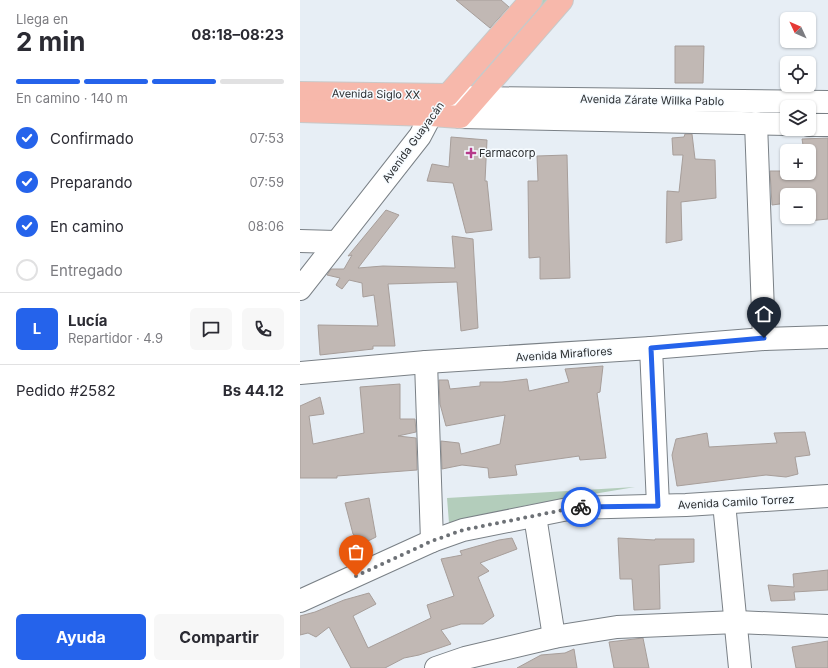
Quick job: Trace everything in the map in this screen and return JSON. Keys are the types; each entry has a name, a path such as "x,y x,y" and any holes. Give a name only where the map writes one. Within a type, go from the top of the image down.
{"highway":[{"name":"Avenida Guayacán","path":"448,95 531,0"},
{"path":"460,118 562,0"},
{"name":"Avenida Siglo XX","path":"300,93 448,95"},
{"name":"Avenida Siglo XX","path":"300,111 432,115 460,118"}],"street":[{"name":"Avenida Siglo XX","path":"448,95 476,98"},
{"name":"Avenida Guayacán","path":"300,289 420,136 432,115 448,95"},
{"name":"Avenida Zárate Willka Pablo","path":"476,98 828,102"},
{"name":"Avenida Zárate Willka Pablo","path":"460,118 780,124"},
{"path":"756,123 764,338"},
{"path":"816,124 828,125"},
{"path":"300,241 336,242"},
{"name":"Avenida Miraflores","path":"300,373 426,362 651,348 764,338 828,337"},
{"path":"651,348 658,506"},
{"path":"426,362 432,541"},
{"name":"Avenida Camilo Torrez","path":"300,601 432,541 463,530 573,508 724,503 828,496"},
{"path":"724,503 737,622 740,668"},
{"path":"535,516 554,637"},
{"path":"436,668 465,658 554,637 617,627 737,622 828,626"}],"green space":[{"path":"541,0 550,0 477,83 472,78"},
{"path":"635,487 528,505 449,523 447,498"}],"building":[{"path":"456,0 501,0 509,7 490,28"},
{"path":"675,46 704,46 703,83 675,83"},
{"path":"685,134 692,134 695,159 715,160 716,198 681,202 682,240 666,243 667,191 679,192 683,155 673,155 672,138 684,137"},
{"path":"451,137 487,140 485,181 487,181 492,230 466,233 453,183 427,181 432,164 449,167"},
{"path":"828,138 828,219 816,220 816,188 780,188 780,204 772,205 770,171 780,171 780,180 816,180 816,144 803,144 802,139"},
{"path":"567,155 570,278 540,279 540,257 529,258 528,181 538,181 537,156"},
{"path":"386,210 399,215 358,268 383,266 455,268 452,236 473,239 478,328 461,331 457,282 388,284 395,346 373,346 373,349 320,355 318,325 378,326 374,295 363,297 362,283 349,280 342,289 336,285 340,278 327,275 331,269 344,269 352,255 348,256"},
{"path":"603,366 600,392 597,393 606,458 580,460 579,456 515,465 517,475 489,478 488,468 462,465 442,469 441,441 459,443 461,454 500,444 505,415 446,426 440,404 439,380 448,380 450,389 480,386 480,382 502,382 527,379 529,391 569,382 565,369"},
{"path":"400,384 400,419 415,419 416,432 398,436 416,438 417,470 337,476 337,478 300,478 300,406 320,397 324,414 309,416 313,444 364,433 360,387"},
{"path":"805,432 810,455 795,457 798,474 786,477 766,475 677,486 672,455 676,439 707,433 709,447 777,443 774,433"},
{"path":"369,498 376,537 364,543 353,534 345,503"},
{"path":"512,538 517,549 480,563 489,571 478,577 494,616 483,624 461,624 441,630 451,644 419,655 404,658 385,668 351,668 329,627 316,637 308,633 300,635 300,616 315,612 344,600 369,593 376,604 353,616 368,648 431,618 427,605 454,596 441,559 462,555 460,551 499,540"},
{"path":"618,538 655,540 694,539 694,562 659,565 660,609 634,610 632,579 620,579"},
{"path":"828,570 828,590 794,592 795,600 771,601 768,585 794,587 793,574"},
{"path":"643,638 649,668 614,668 609,642"},
{"path":"828,641 828,668 796,668 792,647"},
{"path":"574,649 577,668 517,668 541,655 565,653"}],"way so far":[{"path":"356,576 432,541 463,530 581,507"}],"place":[{"name":"Farmacorp","path":"471,153"}],"route":[{"path":"581,507 658,506 651,348 764,338"}]}
